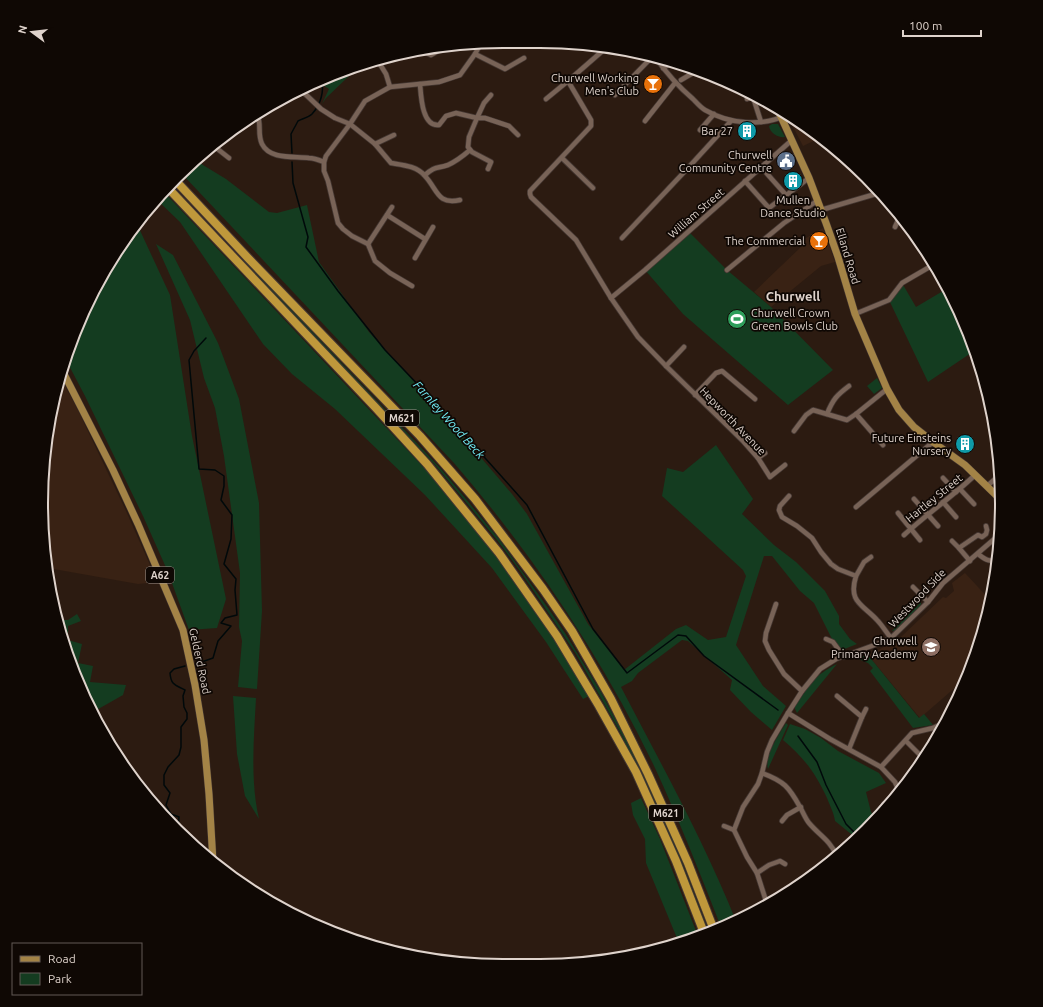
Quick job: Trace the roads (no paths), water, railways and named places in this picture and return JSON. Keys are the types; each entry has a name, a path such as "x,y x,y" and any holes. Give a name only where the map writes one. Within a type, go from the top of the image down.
{"highway":[{"name":"M621","path":"179,184 420,436 475,499 544,589 572,631 611,699 661,801 688,863 712,925"},
{"name":"M621","path":"171,192 376,407 427,464 499,553 541,612 599,706 636,772 676,862 702,929"}],"main road":[{"name":"Elland Road","path":"785,120 792,140 809,178 838,257 855,314 887,389 899,410 914,427 964,465 995,494"},
{"name":"Gelderd Road","path":"66,378 113,470 138,524 183,630 195,685 204,740 213,854"}],"street":[{"path":"412,286 380,266 375,261 368,244 352,236 338,223 328,181 324,171 324,162 331,148 350,124 365,101 390,87 406,84 439,82 460,75 478,49"},
{"path":"546,99 568,82 601,52"},
{"path":"475,54 505,70 524,58"},
{"path":"616,95 648,62"},
{"path":"381,65 386,74 390,87"},
{"path":"661,65 675,83 704,109 714,114 731,121 761,122 780,117"},
{"path":"681,80 691,74"},
{"path":"568,82 592,120 591,126 562,158 594,188"},
{"path":"645,121 675,83"},
{"path":"420,84 424,110 431,123 435,125 439,124 446,116 456,113 477,118 485,118 509,126 518,135"},
{"path":"305,94 321,109 335,118 350,124 375,144 391,163 410,166 425,175 440,198 451,202 460,200"},
{"path":"488,169 492,162 470,150 467,143 484,103 491,95"},
{"path":"757,103 761,122"},
{"path":"700,130 714,114"},
{"path":"259,119 260,137 268,152 324,162"},
{"path":"622,238 731,121"},
{"path":"375,144 394,135"},
{"name":"William Street","path":"611,298 645,270 792,140"},
{"path":"218,149 229,158"},
{"path":"425,175 433,168 447,165 459,160 470,150"},
{"name":"Hepworth Avenue","path":"562,158 530,191 531,197 576,240 611,298 638,337 743,441 758,458 770,477 785,465"},
{"path":"761,167 786,195"},
{"path":"745,181 769,208 809,178"},
{"path":"821,210 874,194"},
{"path":"727,270 784,223 817,200"},
{"path":"368,244 392,207"},
{"path":"387,215 425,239"},
{"path":"895,227 898,222"},
{"path":"414,258 433,227"},
{"path":"855,314 889,300 902,283 929,267"},
{"path":"666,366 684,346"},
{"path":"695,395 716,373 722,371 755,399"},
{"path":"827,414 836,395 849,386"},
{"path":"794,431 802,419 813,410 847,420 887,389"},
{"path":"856,414 883,445"},
{"path":"856,507 933,442"},
{"path":"758,458 765,453"},
{"name":"Hartley Street","path":"904,535 927,514 958,491 975,475"},
{"path":"943,478 974,504"},
{"path":"987,486 994,480"},
{"path":"789,496 780,506 779,510 782,517 797,526 812,538 820,552 838,569 856,576"},
{"path":"914,499 938,526"},
{"path":"943,502 956,517"},
{"path":"898,513 920,540"},
{"path":"959,548 978,535 982,537 986,534 986,526"},
{"name":"Westwood Side","path":"734,830 742,808 758,784 772,740 802,691 820,669 828,663 880,644 891,638 928,602 943,583 993,540"},
{"path":"952,541 970,561"},
{"path":"978,554 987,561 991,561"},
{"path":"871,557 864,562 856,576 853,586 853,593 856,600 877,620 891,638"},
{"path":"913,587 928,602"},
{"path":"776,604 766,633 765,641 784,674 802,691"},
{"path":"826,639 833,642 844,657"},
{"path":"837,696 862,717"},
{"path":"849,750 866,709"},
{"path":"788,713 849,750 881,767 897,786"},
{"path":"881,767 912,733 936,726"},
{"path":"906,741 920,755"},
{"path":"762,773 773,776 784,783 801,807 808,822 828,841 834,851"},
{"path":"782,821 801,807"},
{"path":"724,826 734,830 757,873 765,899"},
{"path":"757,873 776,862 780,861 785,864"}],"waterway":[{"name":"Farnley Wood Beck","path":"292,153 291,134 298,121 311,115 318,106 323,86"},
{"name":"Farnley Wood Beck","path":"292,162 293,183 308,237 306,247 338,291 385,350 443,411 527,505 593,629 627,673 678,635 686,636 704,656 778,710"},
{"name":"Farnley Wood Beck","path":"196,664 213,658 218,641 231,626 221,623 225,618 237,615 235,590 236,579 224,564 231,539 232,515 221,500 224,486 224,476 215,470 199,469 189,360 194,351 206,338"},
{"name":"Farnley Wood Beck","path":"178,823 179,817 171,814 166,805 170,793 164,785 164,775 168,767 179,755 181,747 181,727 187,719 183,696 185,690 173,683 170,673 174,669 185,666"},
{"path":"798,736 817,762 826,785 846,824 855,833"}],"place":[{"name":"Churwell Working Men's Club","path":"653,84"},
{"name":"Bar 27","path":"747,131"},
{"name":"Churwell Community Centre","path":"786,161"},
{"name":"Mullen Dance Studio","path":"793,181"},
{"name":"The Commercial","path":"819,241"},
{"name":"Churwell Crown Green Bowls Club","path":"737,319"},
{"name":"Future Einsteins Nursery","path":"965,444"},
{"name":"Churwell Primary Academy","path":"931,647"}],"district":[{"name":"Churwell","path":"793,296"}]}
